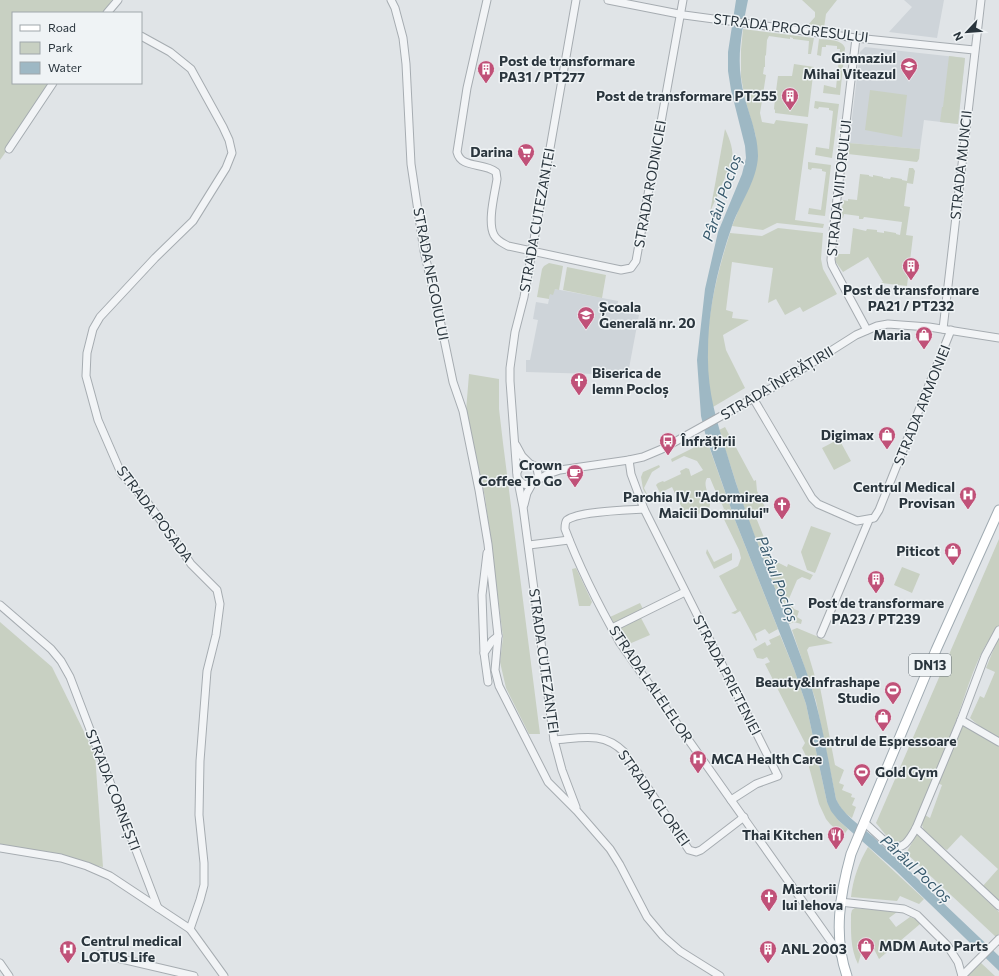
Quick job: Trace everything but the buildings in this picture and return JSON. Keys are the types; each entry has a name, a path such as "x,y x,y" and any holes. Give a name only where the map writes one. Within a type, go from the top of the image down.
{"main road":[{"name":"DN13","path":"847,976 842,958 839,925 840,902 845,878 856,841 936,650 999,510"}],"street":[{"path":"108,12 118,0"},
{"name":"STRADA NEGOIULUI","path":"391,0 395,8 403,38 406,64 411,164 424,251 453,382 463,411 479,490 488,545 498,636 495,670 499,686 548,782 577,811 613,854 647,918 663,936 680,951 720,976"},
{"name":"STRADA RODNICIEI","path":"487,0 467,88 456,152 458,158 463,162 491,168 496,172 497,179 491,223 493,234 500,242 508,246 621,270 631,268 636,261 683,0"},
{"name":"STRADA CUTEZANȚEI","path":"576,0 524,297 515,332 510,368 511,401 518,476 529,545 554,740 562,770 577,811"},
{"name":"STRADA PROGRESULUI","path":"608,0 681,14 856,38 974,50"},
{"name":"STRADA MUNCII","path":"943,329 974,50 981,0"},
{"name":"STRADA POSADA","path":"142,37 170,52 191,69 223,127 229,140 232,153 226,168 193,221 155,258 100,317 93,329 87,353 86,376 98,420 121,472 147,502 191,564 216,590 220,604 216,635 207,671 207,688 200,761 199,815 204,863 204,885 190,928"},
{"name":"STRADA VIITORULUI","path":"856,38 831,260 832,265 868,330"},
{"path":"9,149 52,84"},
{"name":"STRADA ÎNFRĂȚIRII","path":"533,466 547,470 560,470 643,457 662,449 720,418 868,330 888,324 951,330 999,338"},
{"name":"STRADA ARMONIEI","path":"821,634 869,520 874,518 879,510 951,330"},
{"path":"753,398 812,498 818,504 857,521 869,520"},
{"path":"514,441 514,476 521,522 529,545 570,540"},
{"name":"STRADA CUTEZANȚEI","path":"514,441 522,456 533,466"},
{"name":"STRADA PRIETENIEI","path":"629,460 631,474 644,509 778,776 756,784 731,800"},
{"path":"527,464 533,466 539,473 535,482 529,485 522,484 518,476 520,466 527,464"},
{"name":"STRADA ÎNFRĂȚIRII","path":"535,482 548,474 560,470"},
{"name":"STRADA CUTEZANȚEI","path":"523,507 527,493 535,482"},
{"name":"STRADA LALELELOR","path":"644,509 590,513 567,520 565,529 585,577 620,643 842,958"},
{"name":"STRADA NEGOIULUI","path":"488,545 482,595 484,652 488,682"},
{"path":"612,628 685,592"},
{"name":"STRADA CORNEȘTI","path":"0,605 51,649 61,661 70,677 158,908"},
{"path":"864,822 889,845 900,847 905,844 916,828 962,720 985,656 999,630"},
{"path":"484,652 492,641 498,636"},
{"path":"962,720 999,742"},
{"name":"STRADA GLORIEI","path":"554,740 596,737 608,740 617,745 624,752 689,850 696,852 701,850 744,817"},
{"path":"916,828 999,906"},
{"path":"0,848 61,858 87,866 110,876 190,928 224,976"},
{"path":"840,902 904,909 917,915 947,945 958,962 962,976 999,939"},
{"path":"100,954 194,976"},
{"path":"0,963 9,976"}],"shaded area":[{"path":"904,0 944,0 937,38 889,32 912,7"},
{"name":"Gimnaziul Mihai Viteazul","path":"865,47 965,58 958,124 924,120 920,149 849,143 860,52"},
{"name":"Școala Generală nr. 20","path":"555,289 618,301 617,311 639,315 627,379 595,374 526,372 526,360 530,360 538,320 533,319 536,302 548,304 550,294"}],"green space":[{"path":"0,0 112,0 104,12 12,12 12,84 53,84 0,160"},
{"path":"802,0 837,0 826,14 824,28 808,25 815,17 815,12"},
{"path":"743,29 814,38 811,54 808,54 809,41 793,39 790,37 790,39 769,36 765,56 765,67 763,74 766,75 760,113 762,122 774,124 776,120 808,124 795,220 824,224 823,228 777,223 763,230 732,226 737,214 756,137 745,99 741,77"},
{"path":"819,39 838,41 845,48 840,95 823,93 824,85 836,88 840,49 837,49 837,46 826,45 826,47 822,47 821,56 817,55"},
{"path":"949,56 965,58 958,124 940,122"},
{"path":"794,64 814,67 808,117 775,113 774,109 775,98 777,98 776,91 778,76 792,76"},
{"path":"870,90 907,95 902,137 865,130"},
{"path":"815,101 839,104 832,158 815,155 816,147 829,149 833,111 829,110 829,108 814,108"},
{"path":"725,129 731,145 732,162 710,212"},
{"path":"849,143 920,149 919,159 917,162 848,154"},
{"path":"808,162 831,165 825,216 808,214 809,208 821,210 826,172 822,171 822,169 808,169"},
{"path":"909,168 913,168 915,171 913,184 907,183 904,206 910,207 906,235 913,236 907,286 881,283 883,282 868,257 843,272 835,261 836,254 850,254 853,228 866,231 867,229 877,230 877,232 884,233 884,231 900,235 902,222 864,217 863,219 859,219 859,216 844,214 843,218 841,218 843,200 857,200 860,174 890,179 891,177 907,181"},
{"path":"778,228 823,233 821,259 823,269 837,294 803,312 800,307 785,315 776,299 768,303 773,268 732,262 726,310 733,312 732,318 749,320 723,335 726,350 745,388 713,407 707,364 707,341 713,297 730,233 762,236"},
{"path":"549,263 563,266 559,290 555,289 553,295 550,294 549,299 537,297 542,269"},
{"path":"567,267 606,275 602,298 563,290"},
{"path":"469,374 499,379 499,409 540,734 529,734 506,688 500,662 503,637 485,497 466,411"},
{"path":"725,427 754,481 756,480 757,491 766,509 755,515 773,560 787,567 788,564 813,575 810,580 802,577 797,580 788,601 794,609 799,611 797,617 802,620 801,624 794,622 789,624 746,514 719,430"},
{"path":"706,438 735,520 778,629 769,634 765,629 755,634 756,641 740,611 735,614 731,613 737,610 719,576 738,566 741,558 739,550 720,511 724,509 721,502 717,504 718,497 710,478 707,478 706,481 706,489 711,500 709,509 696,515 693,510 685,514 672,487 660,493 656,485 681,474 680,471 686,468 689,469 691,476 703,470 697,461 684,456 672,462 671,459 693,448 695,443"},
{"path":"839,439 851,461 834,470 822,448"},
{"path":"659,465 660,467 652,472 644,488 648,498 643,489 641,477 643,472"},
{"path":"811,526 831,533 815,573 807,570 801,552"},
{"path":"999,539 999,627 991,636 973,672 951,734 912,828 902,841 894,842 885,835 876,823"},
{"path":"707,549 714,562 732,553 732,560 714,569 706,553"},
{"path":"902,567 920,574 912,593 894,585"},
{"path":"576,568 592,602 590,606 579,606 572,569"},
{"path":"640,603 643,609 614,623 610,617"},
{"path":"641,618 650,635 629,644 619,629"},
{"path":"0,622 52,667 95,754 103,867 0,848"},
{"path":"797,628 833,643 809,647 807,650 816,680 820,687 835,765 844,770 839,783 844,785 842,790 852,794 851,797 855,798 852,805 856,807 852,818 842,810 836,799 816,701 792,630"},
{"path":"780,635 806,704 827,802 838,820 848,829 843,836 826,819 819,804 809,767 810,764 802,748 805,743 765,664 770,662 767,657 763,659 757,658 753,649 765,642 767,646 771,644 769,640"},
{"path":"999,636 999,739 985,731 970,718 980,696 984,698 995,672 986,668"},
{"path":"963,724 999,744 999,903 982,887 998,869 961,835 947,850 928,835 923,828 922,820 925,815 930,818 942,785 937,783"},
{"path":"917,834 999,912 999,934 996,937 906,853"},
{"path":"868,847 924,899 919,904 900,896 897,901 851,897 857,871"},
{"path":"855,908 897,912 889,918 896,927 910,917 916,919 920,924 879,959 873,947 861,954 858,964 852,946 851,933 851,914 852,910"},
{"path":"980,962 995,976 967,976"}],"water":[{"name":"Pârâul Pocloș","path":"736,0 748,0 741,39 740,69 743,89 756,136 758,156 755,174 735,217 727,241 718,272 712,304 708,336 708,366 716,416 744,507 810,681 823,731 836,799 849,817 879,842 999,956 999,971 895,870 838,820 831,811 827,802 806,704 794,669 735,520 706,437 701,416 697,360 705,289 718,232 742,174 746,158 745,146 731,90 728,71 728,52"}],"place":[{"name":"Gimnaziul Mihai Viteazul","path":"909,81"},
{"name":"Post de transformare PA31 / PT277","path":"486,84"},
{"name":"Post de transformare PT255","path":"790,111"},
{"name":"Darina","path":"526,167"},
{"name":"Post de transformare PA21 / PT232","path":"911,281"},
{"name":"Școala Generală nr. 20","path":"586,330"},
{"name":"Maria","path":"924,350"},
{"name":"Biserica de lemn Pocloș","path":"579,396"},
{"name":"Digimax","path":"887,450"},
{"name":"Înfrățirii","path":"668,456"},
{"name":"Crown Coffee To Go","path":"575,488"},
{"name":"Centrul Medical Provisan","path":"968,510"},
{"name":"Parohia IV. \"Adormirea Maicii Domnului\"","path":"782,520"},
{"name":"Piticot","path":"953,566"},
{"name":"Post de transformare PA23 / PT239","path":"876,594"},
{"name":"Beauty&Infrashape Studio","path":"893,705"},
{"name":"Centrul de Espressoare","path":"883,732"},
{"name":"MCA Health Care","path":"698,774"},
{"name":"Gold Gym","path":"862,787"},
{"name":"Thai Kitchen","path":"836,850"},
{"name":"Martorii lui Iehova","path":"769,912"},
{"name":"MDM Auto Parts","path":"866,961"},
{"name":"Centrul medical LOTUS Life","path":"68,964"},
{"name":"ANL 2003","path":"768,964"}]}
